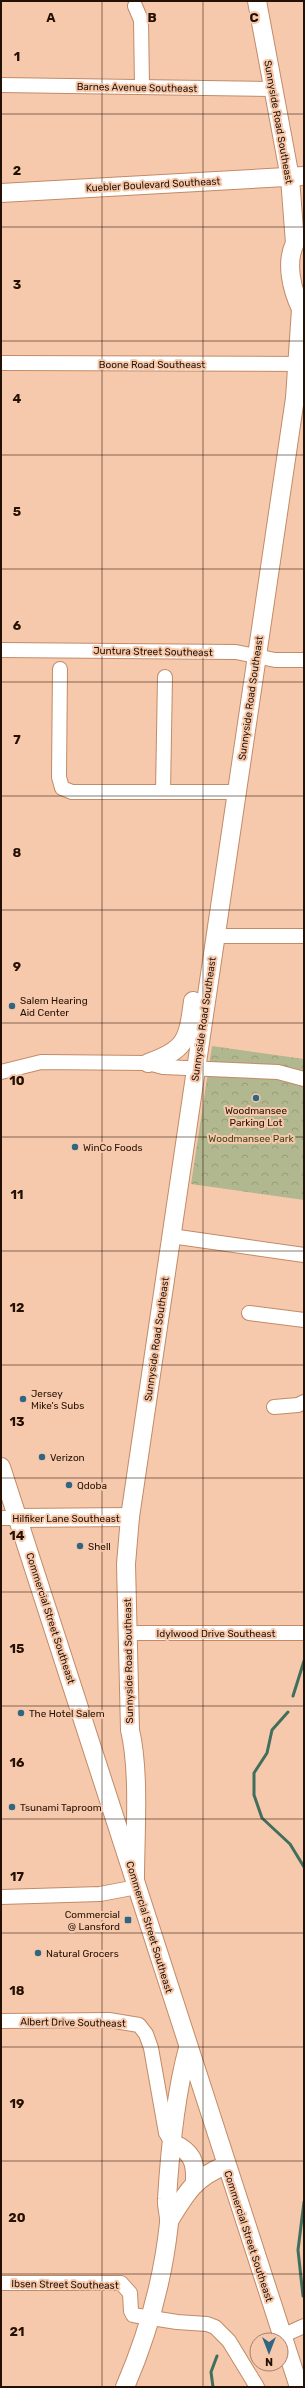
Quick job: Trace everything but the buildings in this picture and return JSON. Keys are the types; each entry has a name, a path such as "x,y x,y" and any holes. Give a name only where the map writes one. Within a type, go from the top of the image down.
{"main road":[{"name":"Sunnyside Road Southeast","path":"136,1883 134,1744 130,1730 129,1633 126,1564 130,1517 256,656 301,364 303,304 292,290 291,251 299,249 297,177 273,89 258,1"},
{"name":"Kuebler Boulevard Southeast","path":"1,193 297,177"},
{"path":"148,1063 171,1054 184,1041 192,1015 198,963 215,936"},
{"name":"Commercial Street Southeast","path":"1,1467 10,1518 136,1883 281,2332"},
{"name":"Hilfiker Lane Southeast","path":"10,1518 130,1517"},
{"path":"125,2387 151,2319 169,2221 167,2201 172,2143 180,2080 188,2048"},
{"path":"172,2143 184,2148 192,2158 195,2167 195,2182"},
{"path":"169,2221 185,2193 195,2182 210,2171 226,2165"},
{"name":"Commercial Street Southeast","path":"289,2357 299,2387"}],"street":[{"path":"135,6 141,20 142,87"},
{"name":"Barnes Avenue Southeast","path":"1,85 273,89"},
{"name":"Boone Road Southeast","path":"1,363 301,364"},
{"name":"Juntura Street Southeast","path":"1,650 236,652 256,656 304,660"},
{"path":"60,669 59,778 62,788 72,792 236,792"},
{"path":"163,792 165,676"},
{"path":"215,936 304,936"},
{"path":"1,1072 41,1062 148,1063 163,1067 278,1072 304,1078"},
{"path":"171,1236 304,1255"},
{"path":"249,1313 304,1320"},
{"path":"274,1407 298,1405 304,1402"},
{"name":"Idylwood Drive Southeast","path":"129,1633 304,1633"},
{"path":"1,1897 100,1894 136,1883"},
{"name":"Albert Drive Southeast","path":"1,2021 109,2020 139,2025 149,2039 166,2133 172,2143"},
{"name":"Ibsen Street Southeast","path":"1,2283 121,2283 130,2293 133,2315 151,2319"},
{"path":"151,2319 207,2324 215,2327 229,2341 257,2387"},
{"path":"289,2333 304,2326"}],"green space":[{"name":"Woodmansee Park","path":"212,1046 304,1059 304,1200 191,1184"}],"waterway":[{"path":"293,1696 304,1661"},
{"path":"288,1712 272,1730 267,1753 254,1773 254,1795 262,1818 290,1844 304,1867"},
{"path":"303,2296 298,2250 304,2202"},
{"path":"213,2387 211,2372 217,2356"}],"place":[{"name":"Salem Hearing Aid Center","path":"12,1006"},
{"name":"Woodmansee Parking Lot","path":"256,1098"},
{"name":"WinCo Foods","path":"75,1147"},
{"name":"Jersey Mike's Subs","path":"23,1399"},
{"name":"Verizon","path":"42,1457"},
{"name":"Qdoba","path":"69,1485"},
{"name":"Shell","path":"80,1546"},
{"name":"The Hotel Salem","path":"21,1713"},
{"name":"Tsunami Taproom","path":"12,1807"},
{"name":"Commercial @ Lansford","path":"128,1920"},
{"name":"Natural Grocers","path":"38,1953"}]}
